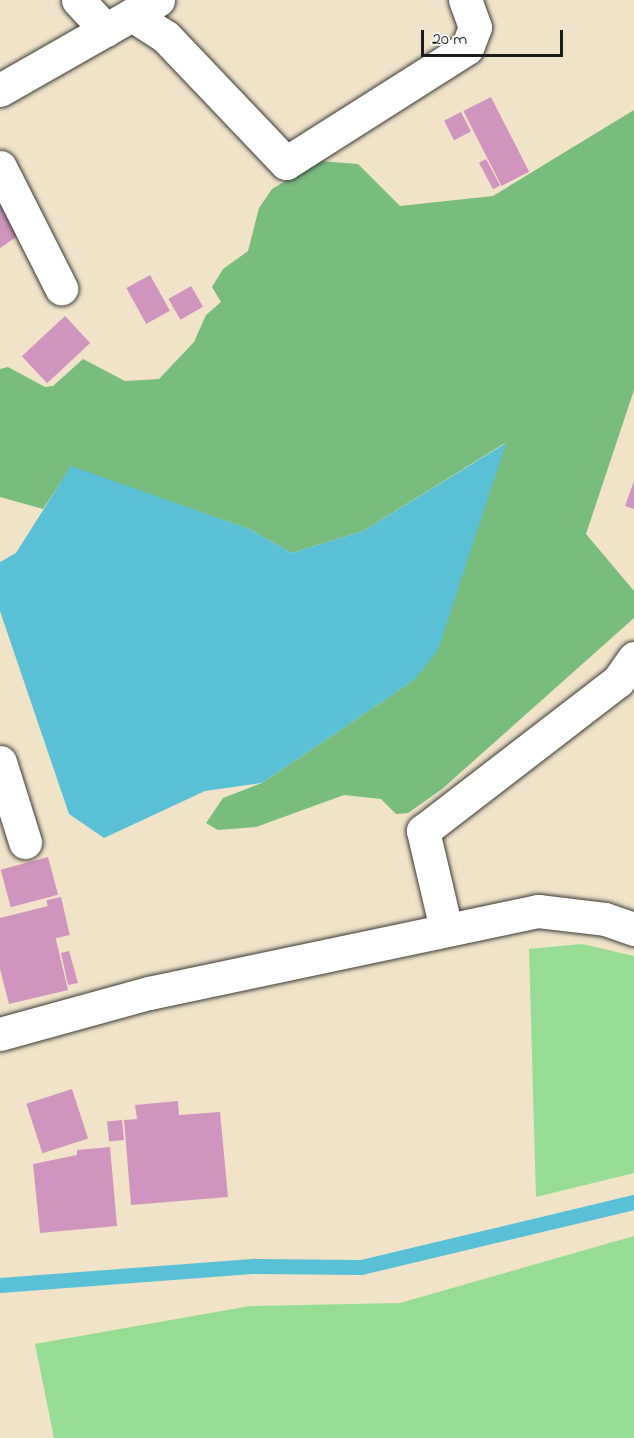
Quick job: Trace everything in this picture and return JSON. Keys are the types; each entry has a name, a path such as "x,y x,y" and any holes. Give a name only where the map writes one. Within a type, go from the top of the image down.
{"street":[{"path":"78,0 132,15 166,37 286,163 467,48 475,27 465,0"},
{"path":"0,90 132,15"},
{"path":"0,167 62,288"},
{"path":"446,929 423,831 618,681 634,658"},
{"path":"0,762 25,842"},
{"path":"0,1034 149,993 538,911 605,919 634,929"}],"green space":[{"path":"634,110 634,390 586,534 634,591 634,618 442,789 408,813 396,814 381,799 344,795 256,827 218,830 206,823 223,798 262,783 414,680 505,443 363,531 292,553 249,529 71,467 43,509 0,497 0,369 8,367 45,387 53,386 83,359 125,381 159,379 194,342 206,315 221,302 212,287 223,269 248,251 259,208 272,189 319,161 358,164 400,206 493,196"},
{"path":"582,944 634,956 634,1173 536,1197 529,949"},
{"path":"634,1236 634,1438 54,1438 35,1344 250,1306 400,1303"}],"water":[{"path":"506,443 438,650 414,680 262,783 205,791 104,838 69,814 0,611 0,562 16,553 71,466 249,529 292,553 363,531"}],"building":[{"path":"491,97 529,172 502,186 463,111"},
{"path":"461,112 471,132 454,140 444,121"},
{"path":"486,159 500,185 493,189 479,163"},
{"path":"0,201 22,233 0,248"},
{"path":"150,275 170,311 146,324 126,288"},
{"path":"191,286 203,307 180,320 168,299"},
{"path":"65,316 90,343 47,383 22,356"},
{"path":"634,481 634,509 625,506"},
{"path":"48,857 58,895 11,907 1,870"},
{"path":"61,897 70,935 55,938 46,900"},
{"path":"48,906 68,990 9,1004 0,969 0,918"},
{"path":"69,951 78,983 68,985 61,953"},
{"path":"72,1089 88,1138 42,1153 26,1104"},
{"path":"178,1101 179,1115 220,1112 228,1197 131,1205 124,1120 137,1119 135,1105"},
{"path":"122,1120 124,1140 109,1141 107,1122"},
{"path":"110,1147 117,1226 40,1233 33,1164 77,1155 77,1150"}],"waterway":[{"path":"0,1285 255,1266 361,1267 634,1202"}]}
